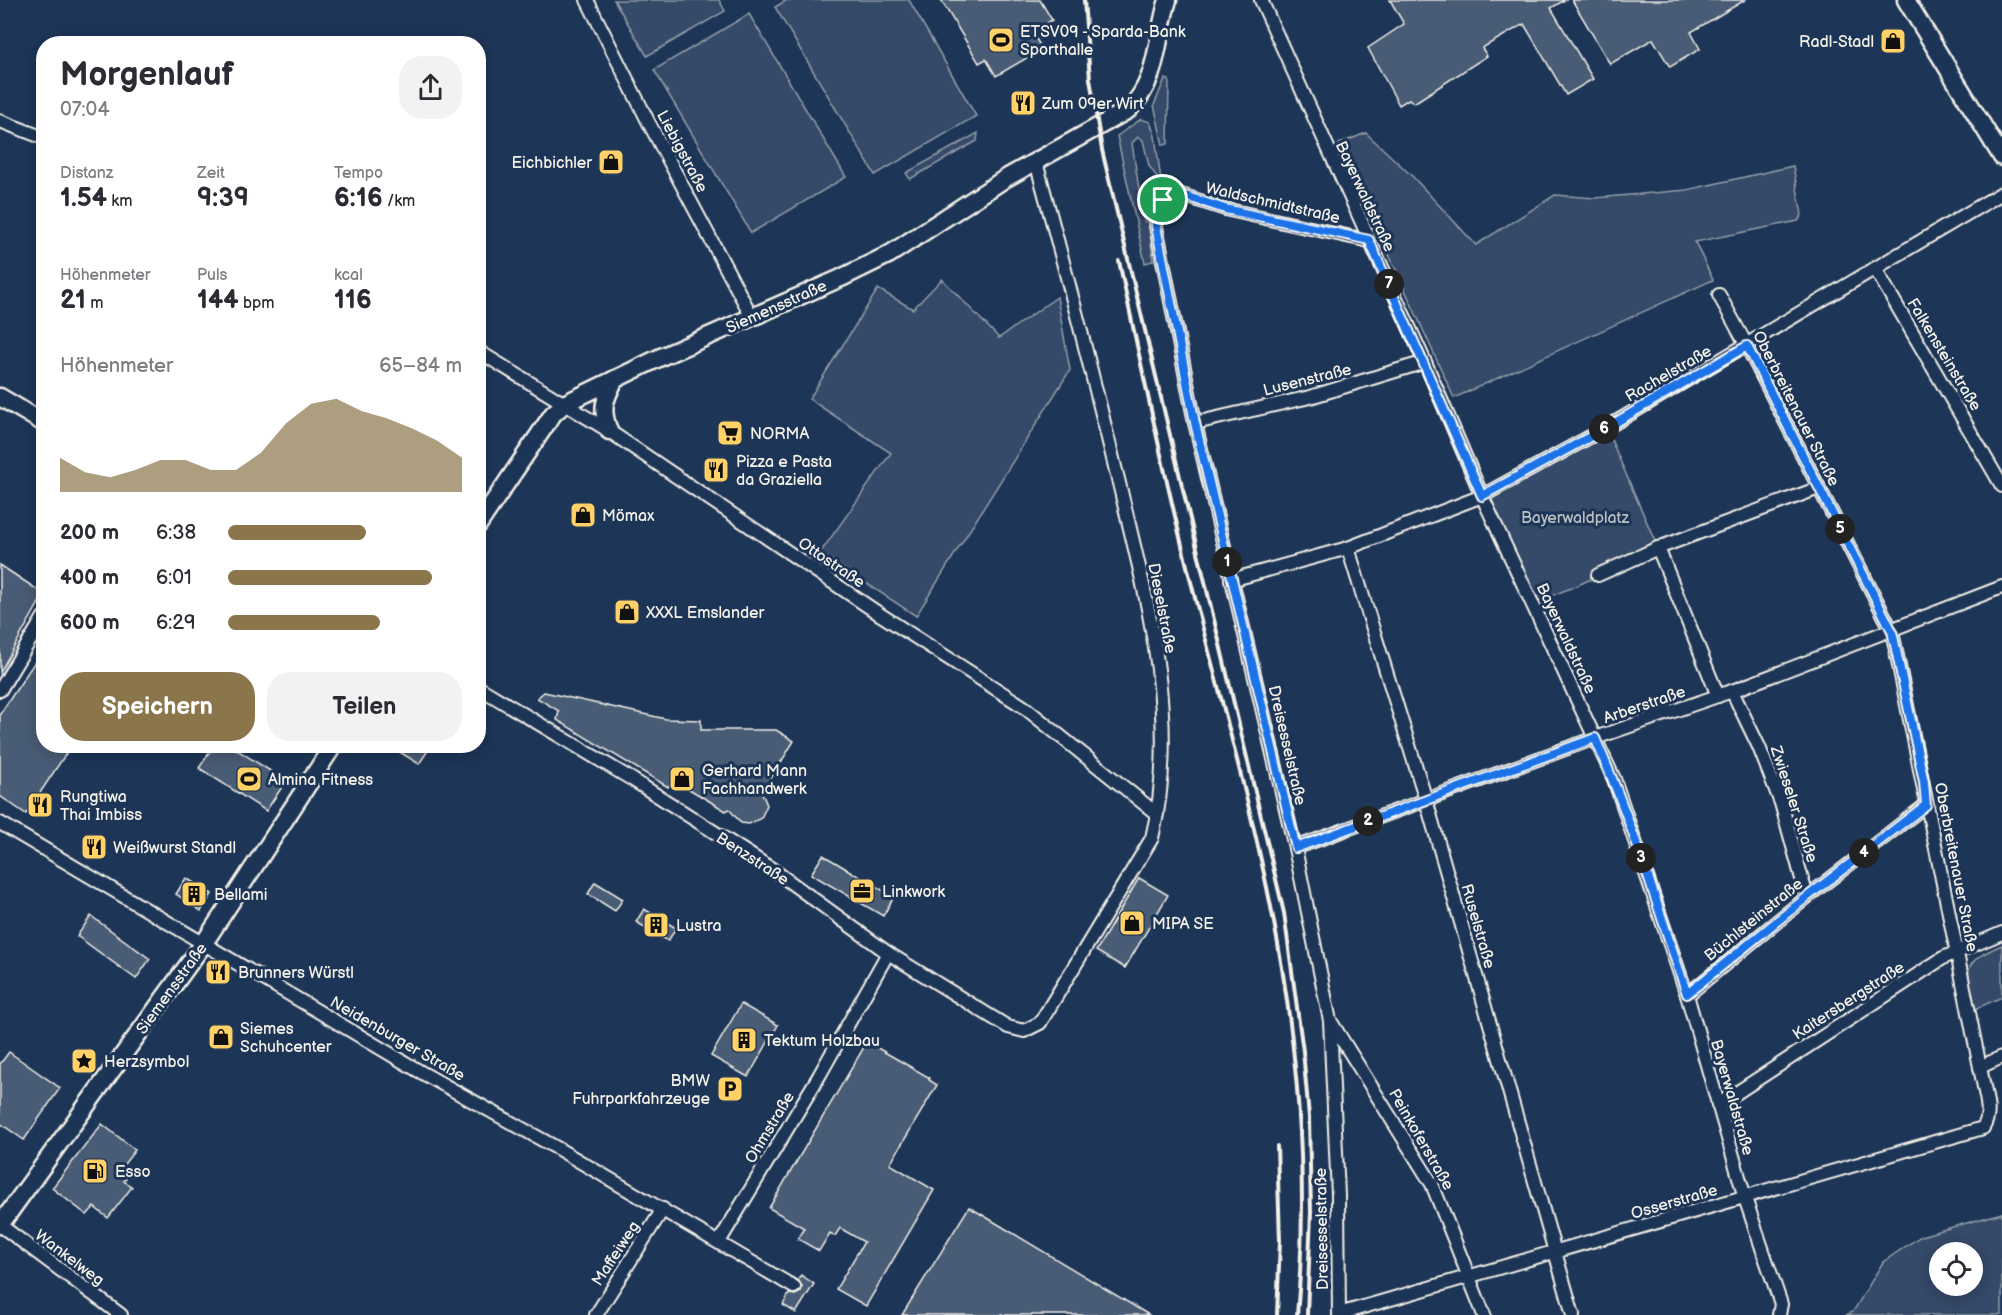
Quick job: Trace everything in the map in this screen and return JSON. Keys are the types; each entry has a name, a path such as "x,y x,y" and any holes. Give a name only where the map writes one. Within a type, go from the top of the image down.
{"main road":[{"name":"Siemensstraße","path":"486,513 553,414 564,404 615,378 890,254 1006,178 1109,121 1138,101 1148,82 1168,0"},
{"path":"1906,0 2002,157"},
{"path":"609,430 604,418 604,402 615,378"},
{"path":"0,397 36,418"},
{"name":"Siemensstraße","path":"0,1225 204,943 328,753"}],"street":[{"name":"Liebigstraße","path":"587,0 644,114 752,317"},
{"name":"Bayerwaldstraße","path":"1261,0 1425,362 1482,496 1595,738 1626,812 1687,994 1746,1198 1781,1304 1780,1314"},
{"path":"0,121 36,135"},
{"name":"Dieselstraße","path":"1024,1031 1040,1023 1152,838 1157,814 1165,730 1152,620 1083,334 1036,162"},
{"name":"Rachelstraße","path":"1231,580 1348,548 1482,496 1606,428 1747,346 2002,193"},
{"name":"Waldschmidtstraße","path":"1170,194 1182,195 1225,209 1369,240"},
{"name":"Dreisesselstraße","path":"1170,194 1163,200 1156,216 1156,226 1195,423 1296,848 1330,1021 1337,1140 1339,1315"},
{"name":"Falkensteinstraße","path":"1876,270 2002,486"},
{"name":"Oberbreitenauer Straße","path":"1719,295 1892,631 1985,1092"},
{"name":"Ottostraße","path":"486,356 609,430 881,615 1024,707 1157,814"},
{"name":"Lusenstraße","path":"1195,423 1310,397 1425,362"},
{"path":"1598,575 1658,548 1819,488"},
{"name":"Ruselstraße","path":"1348,548 1426,800 1573,1315"},
{"path":"1658,548 1718,696"},
{"name":"Arberstraße","path":"1296,848 1595,738 1732,691 2002,587"},
{"path":"0,690 36,630"},
{"name":"Zwieseler Straße","path":"1732,691 1759,747 1781,803 1807,897"},
{"name":"Benzstraße","path":"486,692 633,780 772,869 888,952 1008,1027 1024,1031"},
{"name":"Büchlsteinstraße","path":"1687,994 1926,805"},
{"name":"Neidenburger Straße","path":"0,823 419,1071 719,1242"},
{"name":"Kaitersbergstraße","path":"1718,1105 1943,958 2002,933"},
{"name":"Ohmstraße","path":"719,1242 819,1076 888,952"},
{"name":"Peinkoferstraße","path":"1330,1021 1432,1184 1484,1315"},
{"path":"1980,1067 2002,1057"},
{"name":"Osserstraße","path":"1339,1315 1983,1128 1989,1110 1985,1092"},
{"name":"Maffeiweg","path":"596,1315 663,1209"},
{"name":"Wankelweg","path":"0,1225 121,1315"},
{"path":"719,1242 794,1287"}],"green space":[{"path":"614,0 719,0 725,11 647,56"},
{"path":"787,0 909,0 976,116 875,175 775,7"},
{"path":"749,14 846,177 751,233 654,70"},
{"path":"1165,79 1169,80 1168,144 1163,145 1154,105"},
{"path":"1141,119 1150,122 1155,136 1161,180 1149,166 1143,140 1138,137 1132,143 1144,222 1149,222 1153,261 1145,263 1117,136"},
{"path":"978,133 977,141 910,179 906,173"},
{"path":"1366,133 1413,177 1476,245 1555,195 1595,198 1687,190 1793,166 1802,215 1798,221 1695,242 1713,280 1454,398 1339,144"},
{"path":"942,279 999,338 1057,297 1070,370 916,616 820,553 891,453 809,399 878,289 913,309"},
{"name":"Bayerwaldplatz","path":"1606,428 1658,548 1533,603 1482,496"},
{"path":"2002,945 2002,997 1973,1010 1969,969 1979,957"},
{"path":"2002,1213 2002,1315 1846,1315 1853,1312 1883,1262 1921,1236"}],"building":[{"name":"ETSV09 - Sparda-Bank Sporthalle","path":"941,0 1040,0 1052,20 1032,32 1042,49 996,76 986,59 979,63"},
{"path":"1390,0 1565,0 1551,8 1593,79 1566,95 1524,24 1482,48 1487,56 1414,103 1409,99 1399,105 1368,48 1404,24"},
{"path":"1572,0 1745,0 1691,32 1700,49 1670,67 1653,39 1610,64"},
{"path":"0,565 36,589 36,608 0,672"},
{"path":"36,660 36,753 66,753 26,814 0,796 0,714"},
{"path":"544,692 666,719 701,720 701,730 776,730 794,741 762,793 767,805 761,818 749,824 741,823 729,809 726,811 674,780 668,787 557,720 559,711 537,698"},
{"name":"Almina Fitness","path":"209,753 242,753 286,781 266,811 199,768"},
{"path":"401,753 426,753 419,764"},
{"name":"Linkwork","path":"823,855 894,897 883,916 811,874"},
{"name":"Bellami","path":"186,878 212,894 201,911 176,894"},
{"name":"MIPA SE","path":"1139,878 1168,895 1125,968 1096,951"},
{"path":"595,882 623,899 615,911 588,894"},
{"name":"Lustra","path":"644,909 676,928 668,941 636,922"},
{"path":"91,916 150,959 136,979 77,936"},
{"name":"Tektum Holzbau","path":"741,1004 778,1025 748,1077 711,1056"},
{"path":"867,1042 930,1078 929,1080 937,1085 890,1164 934,1190 866,1306 836,1289 864,1242 840,1228 835,1236 830,1233 819,1251 798,1239 804,1228 769,1208"},
{"path":"9,1052 60,1088 24,1140 0,1123 0,1064"},
{"name":"Esso","path":"102,1124 135,1150 121,1168 129,1174 124,1181 132,1187 108,1218 94,1207 87,1215 52,1188"},
{"path":"969,1207 991,1220 1149,1315 902,1315"},
{"path":"801,1275 814,1284 796,1313 783,1305 789,1294 795,1295 801,1292 802,1286 798,1280"}],"railway":[{"path":"1084,0 1090,79 1102,150 1284,913 1303,1051 1309,1117 1311,1212 1307,1315"},
{"path":"1119,261 1191,582 1255,833 1282,966 1299,1116 1302,1216 1297,1315"},
{"path":"1277,1146 1280,1241 1277,1315"}],"place":[{"name":"ETSV09 - Sparda-Bank Sporthalle","path":"1001,40"},
{"name":"Radl-Stadl","path":"1893,41"},
{"name":"Zum 09er Wirt","path":"1023,103"},
{"name":"Eichbichler","path":"611,162"},
{"name":"NORMA","path":"730,433"},
{"name":"Pizza e Pasta da Graziella","path":"716,470"},
{"name":"Mömax","path":"583,515"},
{"name":"XXXL Emslander","path":"627,612"},
{"name":"Almina Fitness","path":"249,779"},
{"name":"Gerhard Mann Fachhandwerk","path":"682,779"},
{"name":"Rungtiwa Thai Imbiss","path":"40,805"},
{"name":"Weißwurst Standl","path":"94,847"},
{"name":"Linkwork","path":"862,891"},
{"name":"Bellami","path":"194,894"},
{"name":"MIPA SE","path":"1132,923"},
{"name":"Lustra","path":"656,925"},
{"name":"Brunners Würstl","path":"218,972"},
{"name":"Siemes Schuhcenter","path":"221,1037"},
{"name":"Tektum Holzbau","path":"744,1040"},
{"name":"Herzsymbol","path":"84,1061"},
{"name":"BMW Fuhrparkfahrzeuge","path":"730,1089"},
{"name":"Esso","path":"95,1171"}],"route":[{"path":"1170,194 1182,195 1225,209 1369,240 1425,362 1482,496 1606,428 1747,346 1892,631 1924,782 1926,805 1687,994 1630,823 1614,779 1595,738 1296,848 1195,423 1156,226 1156,216 1163,200 1170,194"}]}
